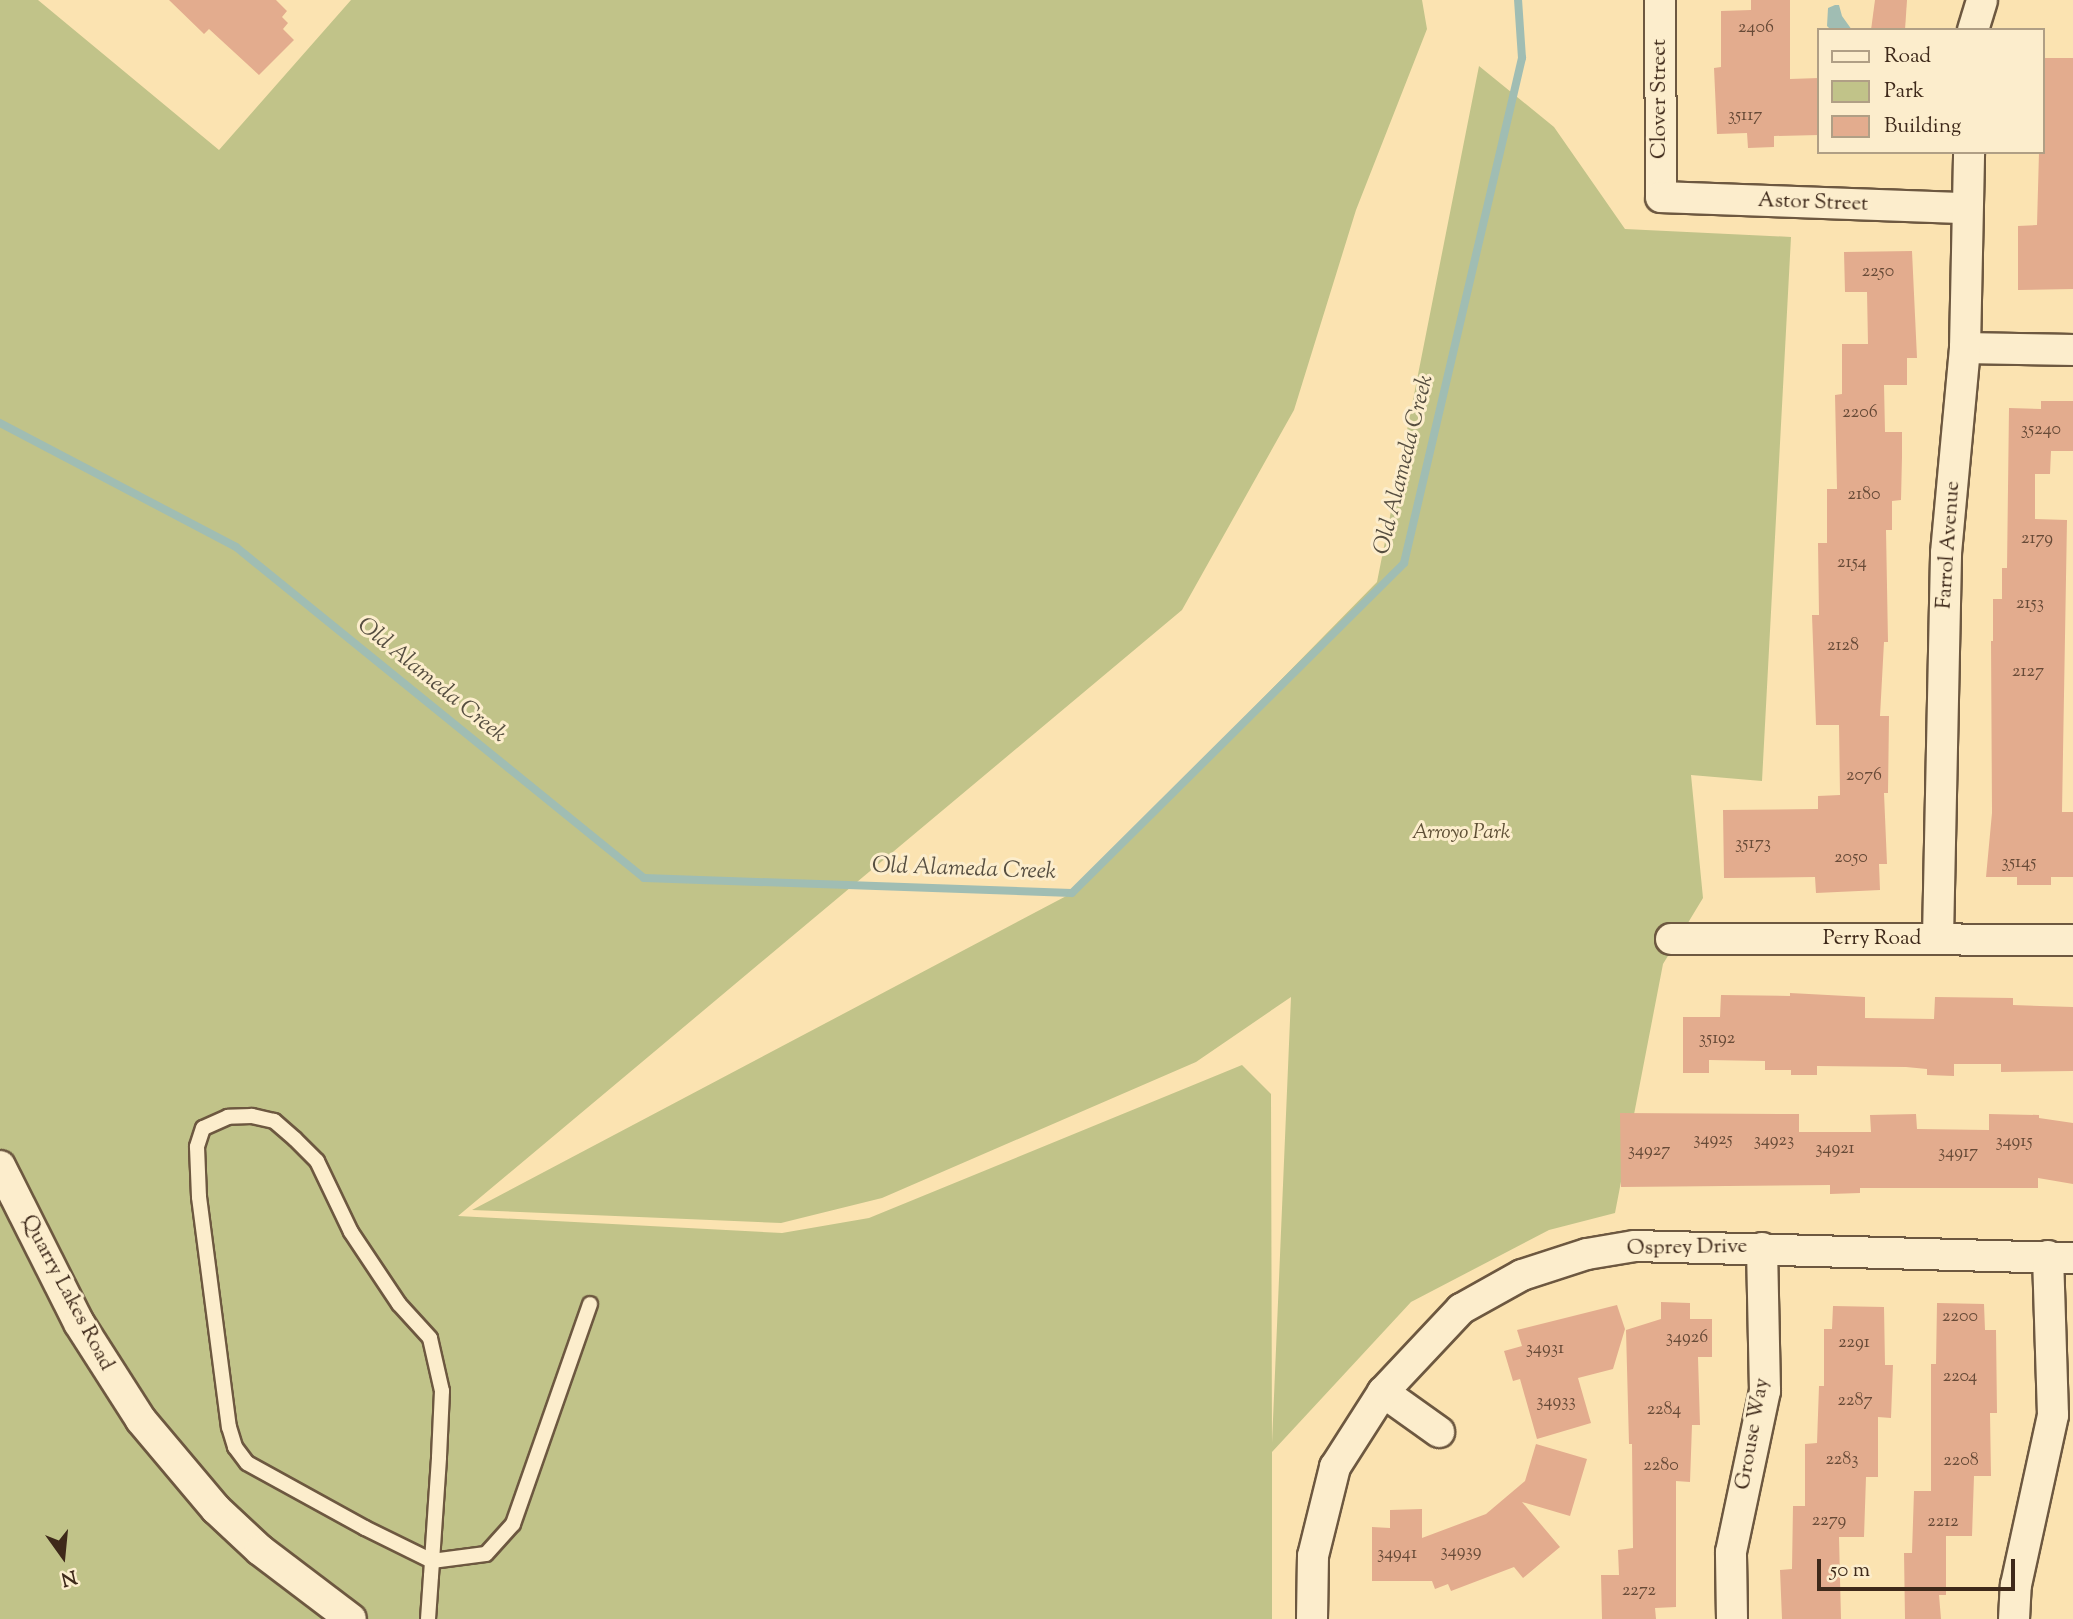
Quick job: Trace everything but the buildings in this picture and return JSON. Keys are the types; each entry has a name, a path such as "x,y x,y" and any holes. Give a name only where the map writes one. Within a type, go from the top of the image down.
{"street":[{"name":"Clover Street","path":"1660,0 1661,197"},
{"path":"1974,28 1982,0"},
{"name":"Farrol Avenue","path":"1938,939 1946,553 1965,348 1969,154"},
{"name":"Astor Street","path":"1661,197 1966,208"},
{"path":"1965,348 2073,350"},
{"name":"Perry Road","path":"1671,939 2073,940"},
{"name":"Quarry Lakes Road","path":"0,1166 79,1323 141,1420 216,1509 302,1584 351,1619"},
{"name":"Osprey Drive","path":"1312,1619 1313,1556 1335,1467 1383,1392 1461,1309 1522,1275 1587,1254 1635,1246 2061,1257"},
{"name":"Grouse Way","path":"1732,1619 1731,1552 1765,1391 1762,1248"},
{"path":"2014,1619 2016,1585 2053,1415 2061,1257"},
{"path":"1383,1392 1439,1432"}],"lane":[{"path":"428,1619 432,1560 442,1391 430,1338 399,1304 358,1243 317,1161 295,1139 274,1121 252,1116 228,1117 203,1128 197,1147 199,1197 227,1414 235,1447 247,1463 365,1528 432,1560 486,1553 513,1524 590,1304"}],"green space":[{"name":"Arroyo Park","path":"0,0 38,0 219,150 351,0 1422,0 1427,29 1356,210 1294,410 1182,610 458,1216 782,1233 869,1218 1242,1065 1271,1094 1272,1443 1291,997 1196,1062 882,1198 781,1223 472,1210 1072,893 1377,582 1479,66 1554,127 1625,229 1791,237 1762,781 1691,775 1703,898 1663,964 1615,1213 1549,1230 1411,1302 1272,1452 1272,1619 0,1619"}],"water":[{"path":"1839,5 1842,16 1851,28 1829,28 1828,8"}],"waterway":[{"name":"Old Alameda Creek","path":"0,423 236,547 644,878 1072,893 1404,563 1522,58 1518,0"}]}
